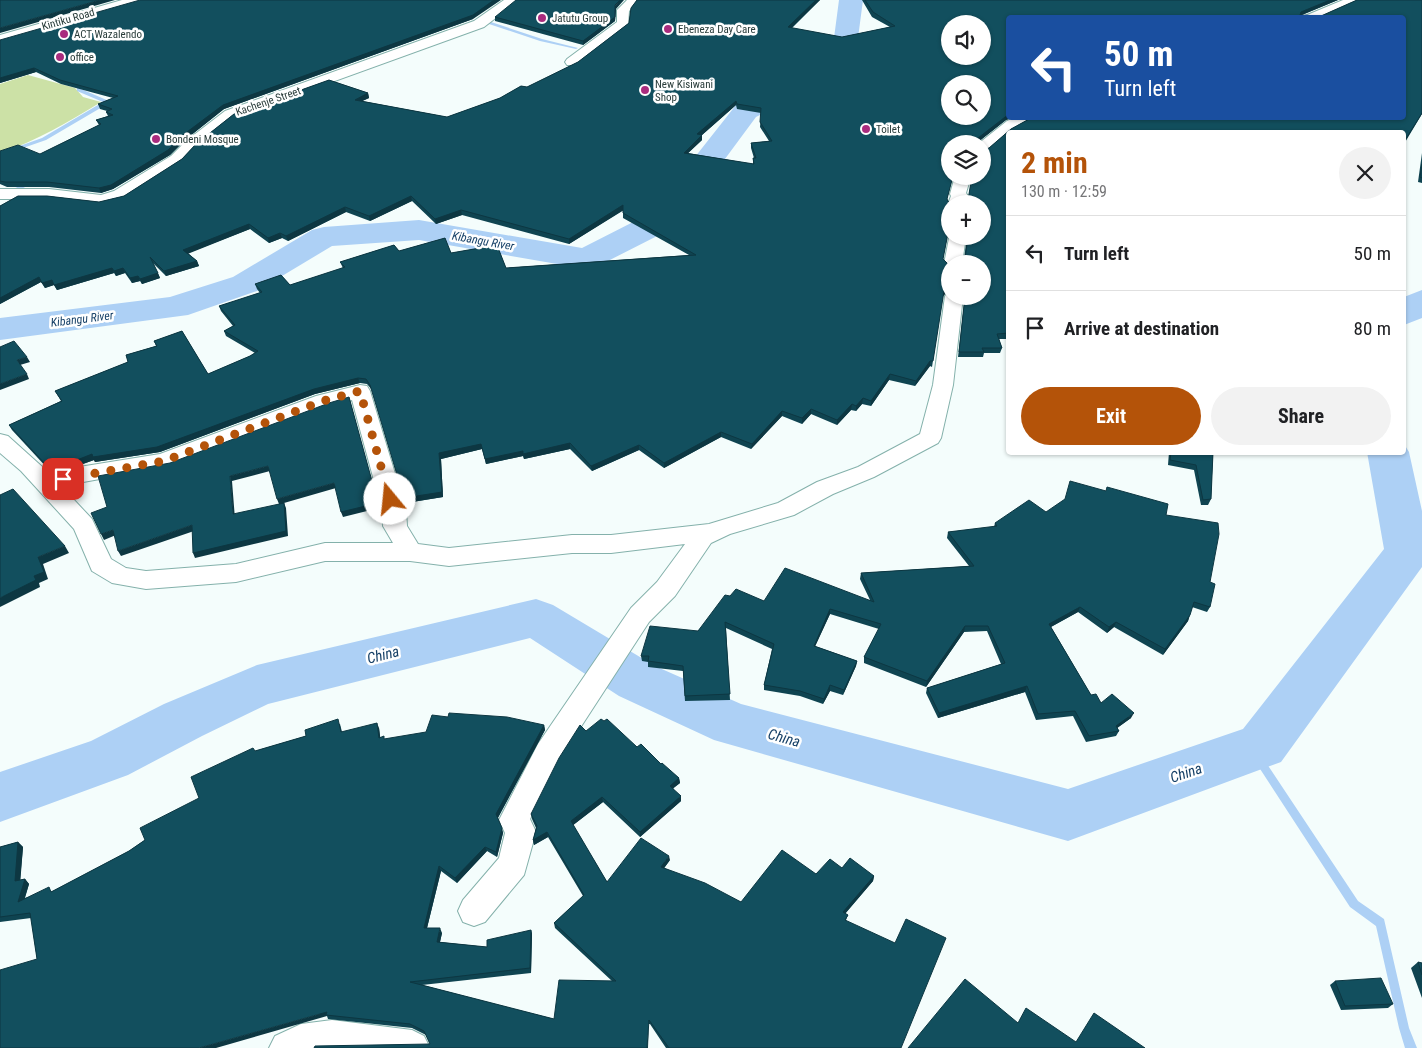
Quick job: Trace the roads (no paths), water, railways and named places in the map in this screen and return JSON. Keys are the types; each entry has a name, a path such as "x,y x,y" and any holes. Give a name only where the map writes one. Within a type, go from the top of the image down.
{"street":[{"name":"Kintiku Road","path":"0,39 136,0"},
{"name":"Kachenje Street","path":"0,194 18,196 49,194 101,200 120,195 177,159 191,144 230,114 479,24 494,11 513,0"},
{"path":"572,62 623,23 623,10 634,0"},
{"path":"1314,15 1354,0"},
{"path":"991,141 1012,124 1021,120"},
{"path":"0,441 43,481 84,525 101,565 120,576 146,580 236,573 325,552 410,552 449,558 572,544 611,544 711,532 786,509 825,488 866,472 930,438 943,384 953,305"},
{"path":"43,481 164,461 323,401 360,391 394,510 395,526 410,552"},
{"path":"474,911 513,865 521,832 514,820 548,753 640,615 666,589 703,537 711,532"},
{"path":"287,1048 299,1041 324,1036 412,1048"}],"waterway":[{"name":"Kibangu River","path":"0,329 175,307 245,284 324,237 419,230 586,259 653,225 691,183 746,111 768,100 769,94 818,77 849,50 846,38 851,0"},
{"path":"491,15 487,19 490,23 541,40 576,48"},
{"path":"0,155 44,139 107,102 79,90 79,81"},
{"path":"0,198 29,183"},
{"name":"China","path":"1406,313 1422,301"},
{"name":"China","path":"0,797 109,758 183,720 257,686 536,618 637,681 733,724 1068,815 1262,746 1408,552 1389,455"},
{"path":"1252,749 1354,904 1380,923 1404,1028 1411,1048"}],"place":[{"name":"Jatutu Group","path":"542,18"},
{"name":"Ebeneza Day Care","path":"668,29"},
{"name":"ACT Wazalendo","path":"64,34"},
{"name":"office","path":"60,57"},
{"name":"New Kisiwani Shop","path":"645,90"},
{"name":"Toilet","path":"866,129"},
{"name":"Bondeni Mosque","path":"156,139"}]}
